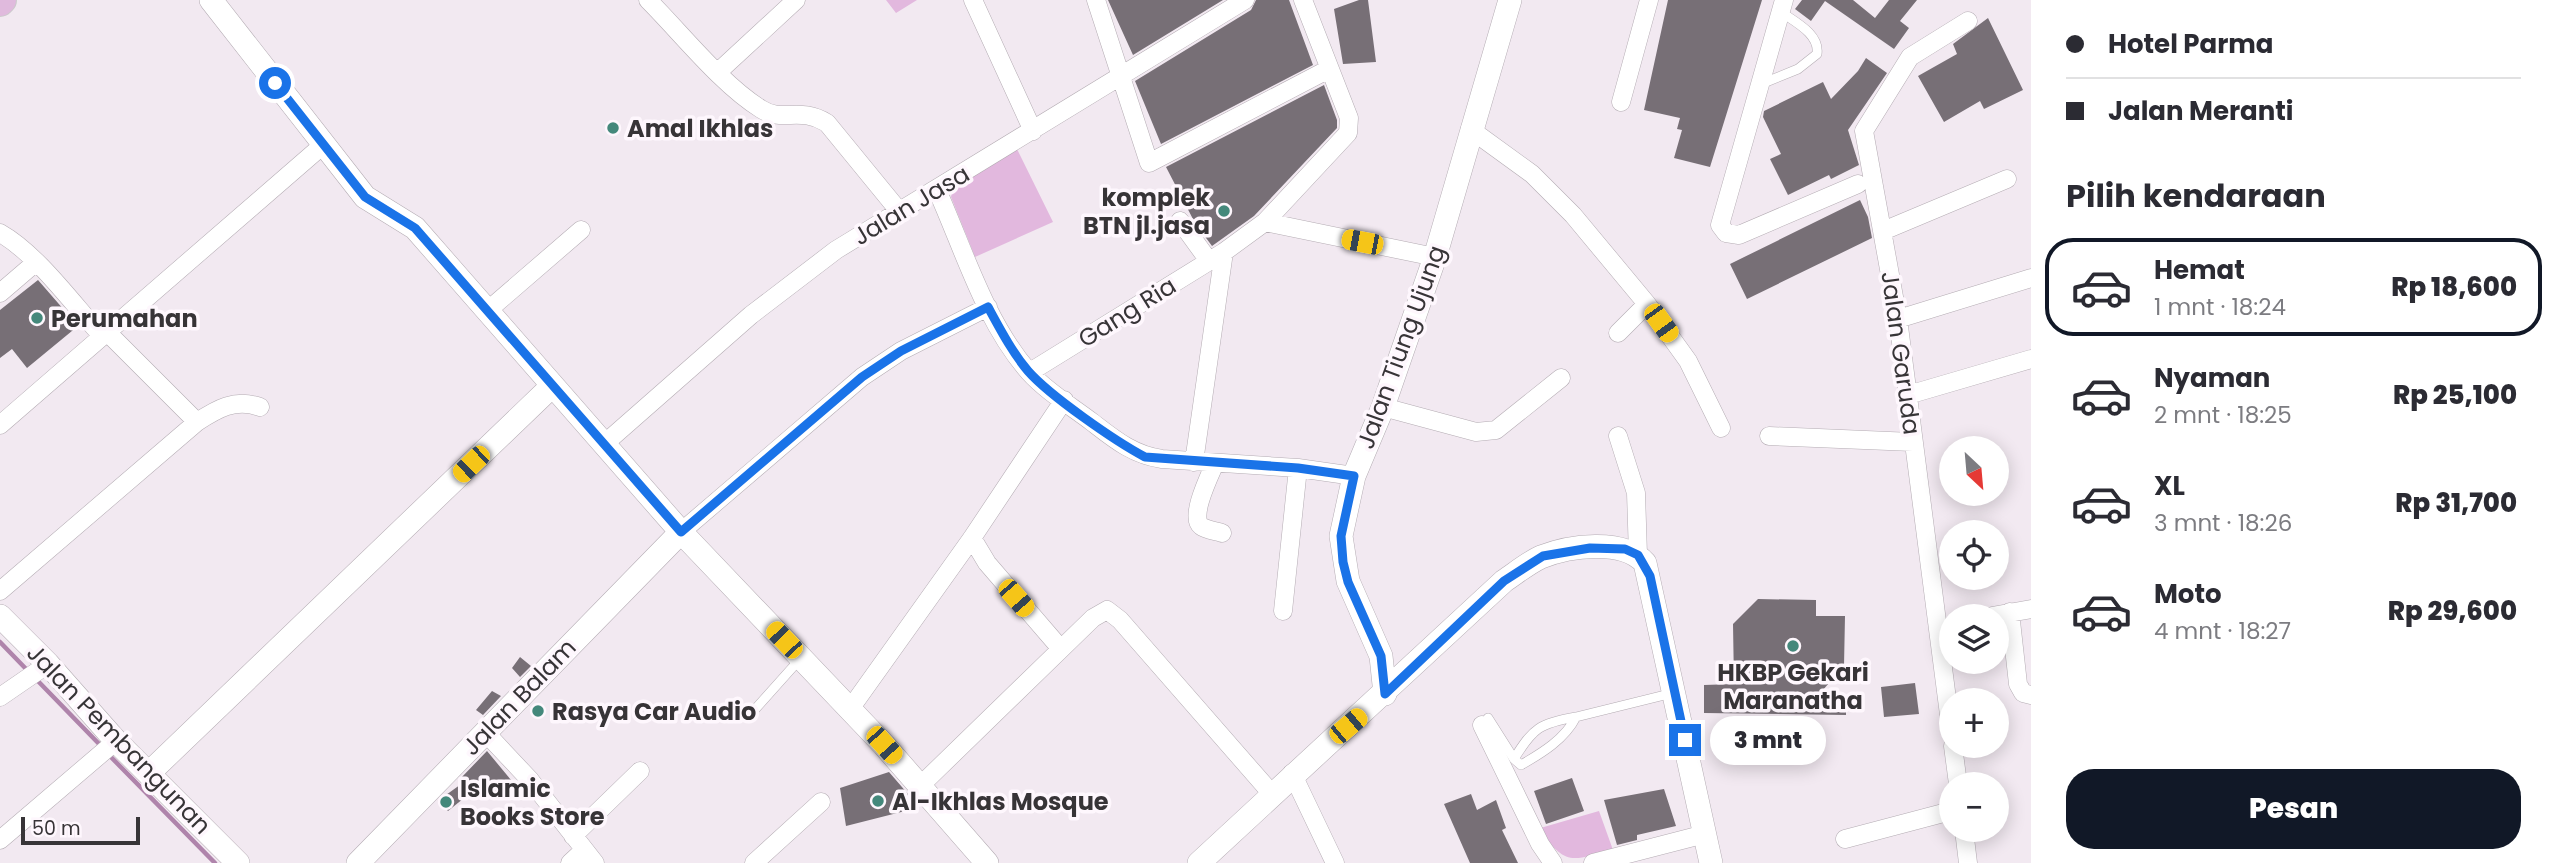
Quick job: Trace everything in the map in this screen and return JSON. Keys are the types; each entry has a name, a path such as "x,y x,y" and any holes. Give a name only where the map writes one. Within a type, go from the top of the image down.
{"street":[{"path":"211,0 365,197 415,228 551,387 681,532 850,709 987,863"},
{"path":"648,0 718,72 760,109 776,117 812,114 827,123 899,211"},
{"path":"718,72 796,0"},
{"path":"973,0 1033,131"},
{"path":"1096,0 1149,163 1329,69 1303,0"},
{"name":"Jalan Jasa","path":"603,445 751,315 836,250 1245,0"},
{"name":"Jalan Tiung Ujung","path":"1385,694 1381,656 1348,582 1341,536 1354,476 1382,407 1435,257 1470,129 1510,0"},
{"path":"1621,102 1650,0"},
{"path":"1782,6 1720,225 1726,233 1739,235 1858,184"},
{"name":"Jalan Garuda","path":"1941,604 1913,442 1898,319 1864,131 1910,57 1968,21"},
{"name":"Gang Ria","path":"1030,372 1216,256 1265,222 1348,133 1349,118 1329,69"},
{"path":"1470,129 1549,190 1647,304 1688,361 1721,428"},
{"path":"0,425 323,145"},
{"path":"1883,231 2007,179"},
{"path":"937,190 988,307 1005,338 1030,372 1124,446 1145,457 1298,468 1354,476"},
{"path":"1180,221 1216,256 1194,462"},
{"path":"1265,222 1435,257"},
{"path":"486,312 581,230"},
{"path":"0,233 12,240 35,262 197,422"},
{"path":"0,293 35,262"},
{"path":"1898,319 2031,278"},
{"path":"1618,333 1647,304"},
{"path":"681,532 862,377 901,351 988,307"},
{"path":"1908,395 2031,359"},
{"path":"1382,407 1476,432 1496,430 1561,378"},
{"path":"149,773 551,387"},
{"path":"850,709 972,538 1064,400"},
{"path":"0,591 197,422 219,408 239,402 260,407"},
{"path":"1619,436 1636,493 1638,555"},
{"path":"1769,436 1913,442"},
{"path":"1214,463 1196,512 1196,521 1201,527 1222,533"},
{"path":"1283,611 1298,468"},
{"name":"Jalan Balam","path":"358,863 681,532"},
{"path":"972,538 987,563 1061,649"},
{"path":"1199,863 1293,774 1385,694 1504,581 1543,556 1590,548 1625,549 1638,555 1645,563 1711,863"},
{"path":"2009,613 2031,609"},
{"path":"920,785 1093,618 1103,611 1111,611 1272,794"},
{"name":"Jalan Pembangunan","path":"0,616 116,741 238,863"},
{"path":"2009,647 2018,684 2023,693 2031,695"},
{"path":"0,698 47,665"},
{"path":"1487,725 1541,844 1553,863"},
{"path":"484,732 530,780 584,850"},
{"path":"0,840 116,741"},
{"path":"570,863 584,850 640,771"},
{"path":"1293,774 1335,863"},
{"path":"754,863 821,802"},
{"path":"1845,839 1939,814"},
{"path":"1593,863 1705,834"},
{"path":"1965,842 1968,863"}],"lane":[{"path":"1761,84 1798,69 1817,54 1817,42 1782,6"},
{"path":"749,716 801,658"},
{"path":"1514,760 1531,733 1539,726 1674,693"},
{"path":"1487,725 1521,765 1538,755 1570,728 1576,717"}],"shaded area":[{"path":"886,0 917,0 896,13"},
{"path":"1016,147 1053,222 975,257 951,197 953,188"},
{"path":"1599,811 1613,850 1585,857 1568,857 1537,829"}],"building":[{"path":"1108,0 1223,0 1133,55"},
{"name":"komplek BTN jl.jasa","path":"1256,0 1289,0 1313,65 1161,144 1135,81 1251,10"},
{"path":"1359,0 1368,0 1376,62 1343,64 1334,9"},
{"path":"1668,0 1762,0 1710,167 1674,158 1682,130 1677,129 1680,118 1644,110"},
{"path":"1802,0 1853,0 1875,18 1889,0 1917,0 1900,21 1909,28 1894,49 1825,1 1811,21 1795,9"},
{"path":"1988,18 2023,90 1984,109 1980,101 1944,122 1918,76 1957,54 1953,44"},
{"path":"1866,58 1887,73 1848,130 1859,165 1831,179 1829,175 1788,195 1770,159 1781,154 1763,117 1764,111 1823,82 1831,99 1858,71"},
{"name":"komplek BTN jl.jasa","path":"1324,85 1337,120 1337,128 1254,216 1212,246 1195,223 1166,167"},
{"path":"1860,200 1868,217 1872,238 1747,299 1730,264"},
{"name":"Perumahan","path":"38,280 78,326 27,368 12,349 0,358 0,310"},
{"path":"1758,599 1816,600 1816,616 1845,616 1844,666 1815,699 1846,698 1846,715 1704,713 1704,685 1734,684 1733,624"},
{"path":"520,657 531,666 520,677 512,668"},
{"path":"1915,683 1919,714 1884,717 1881,687"},
{"path":"492,691 501,696 483,715 476,710"},
{"path":"487,751 511,780 505,780 496,794 485,799 474,790 448,811 439,800 464,782 460,779"},
{"name":"Al-Ikhlas Mosque","path":"889,772 914,801 913,809 846,826 840,788"},
{"path":"1572,778 1584,811 1546,824 1534,791"},
{"path":"1664,789 1676,826 1637,835 1637,840 1617,845 1604,800"},
{"path":"1471,794 1477,810 1496,800 1506,828 1502,830 1518,863 1470,863 1444,804"}],"waterway":[{"path":"0,642 29,672"},
{"path":"35,678 102,747"},
{"path":"108,754 215,863"}],"place":[{"name":"Amal Ikhlas","path":"613,128"},
{"name":"komplek BTN jl.jasa","path":"1224,211"},
{"name":"Perumahan","path":"37,318"},
{"name":"HKBP Gekari Maranatha","path":"1793,646"},
{"name":"Rasya Car Audio","path":"538,711"},
{"name":"Al-Ikhlas Mosque","path":"878,801"},
{"name":"Islamic Books Store","path":"446,802"}],"route":[{"path":"275,83 365,197 415,228 681,532 862,377 901,351 988,307 1005,338 1030,372 1124,446 1145,457 1298,468 1354,476 1341,536 1343,562 1348,582 1381,656 1385,694 1504,581 1531,562 1567,550 1590,548 1625,549 1638,555 1645,563 1650,576 1685,740"}]}
